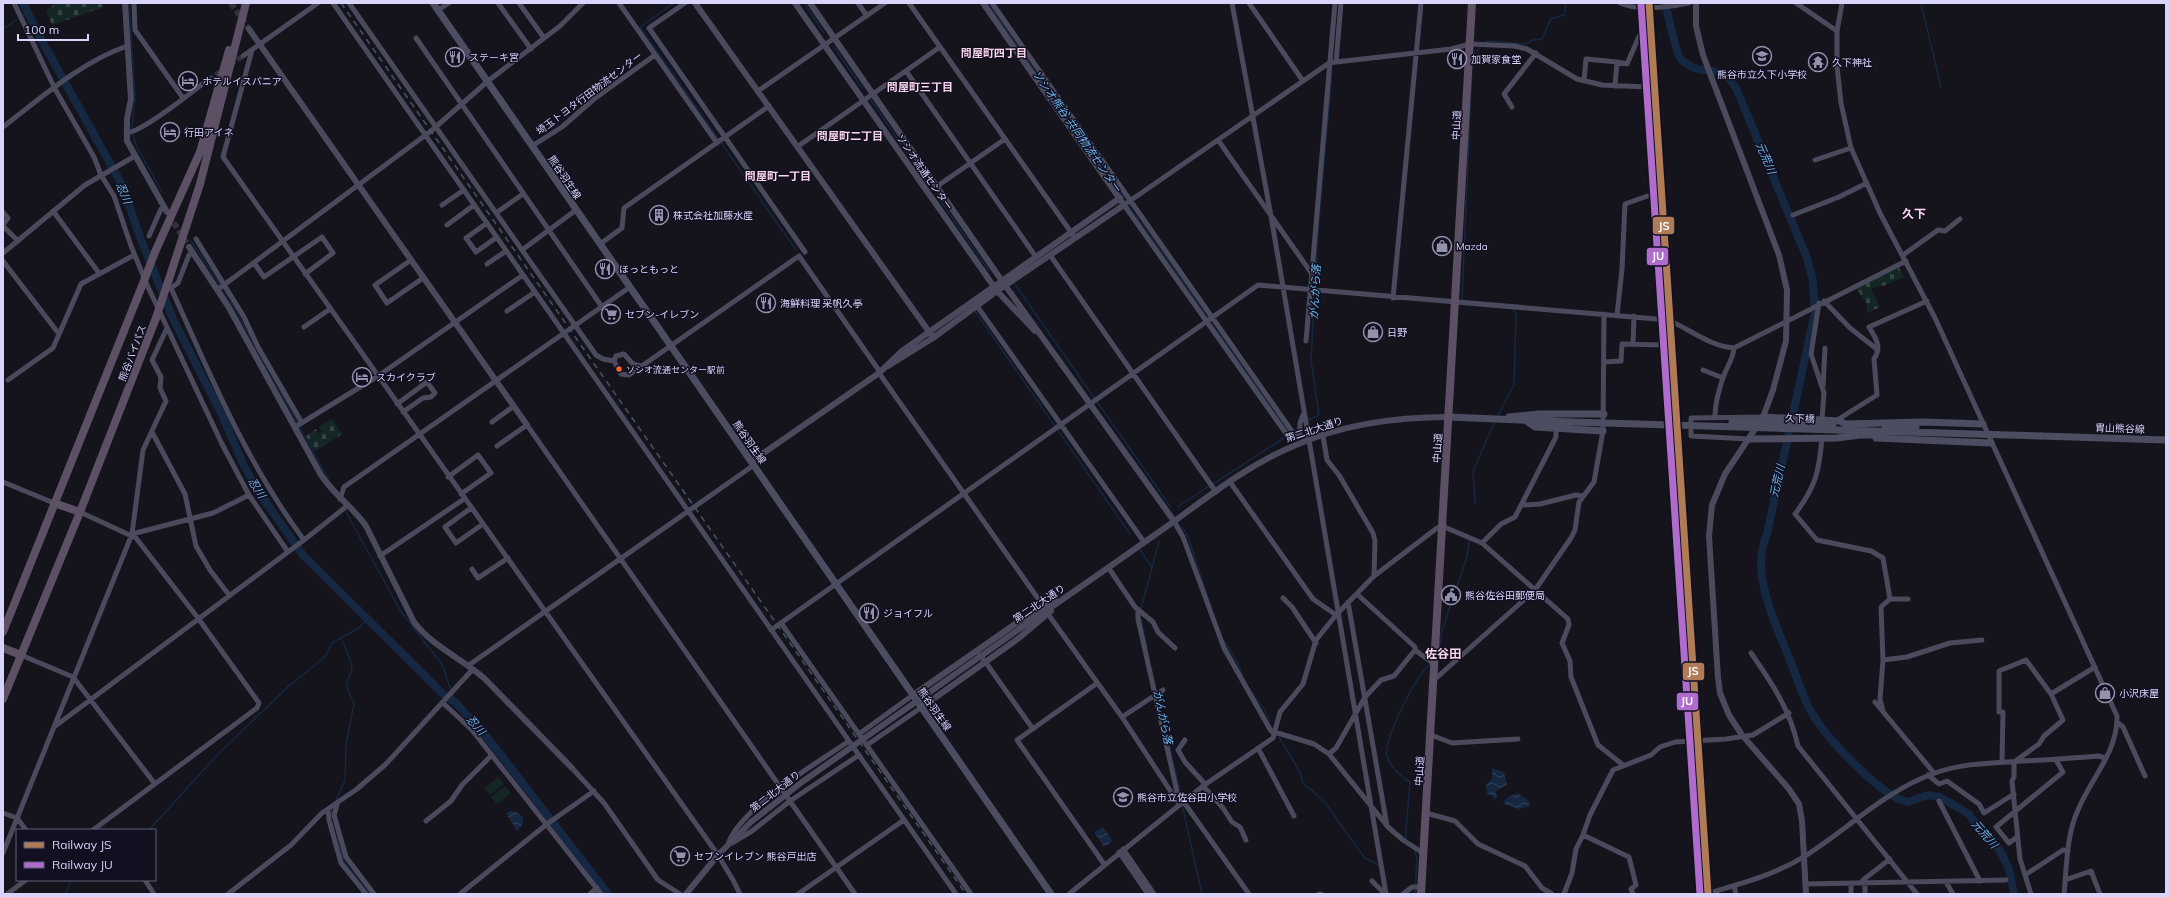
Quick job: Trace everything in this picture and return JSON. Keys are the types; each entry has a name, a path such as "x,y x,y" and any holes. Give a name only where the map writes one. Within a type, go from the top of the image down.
{"highway":[{"name":"熊谷バイパス","path":"3,632 155,252 200,152 241,3"},
{"name":"熊谷バイパス","path":"3,699 80,512 156,318 200,184 246,3"},
{"name":"中山道","path":"1418,889 1423,853 1431,735 1472,3"},
{"path":"54,503 80,512"},
{"path":"3,648 21,655"}],"main road":[{"name":"熊谷羽生線","path":"433,3 1051,894"},
{"path":"1449,417 1493,419 1539,414 1604,414"},
{"path":"1763,417 1822,420 1845,424 1924,422 1983,424"},
{"name":"久下橋","path":"1493,419 2074,437"},
{"path":"1525,420 1532,427 1603,430"},
{"path":"1668,424 1835,422"},
{"path":"1668,424 1733,431 1832,434 1850,436"},
{"path":"1867,424 1885,426 2003,430 2040,436"},
{"path":"1749,439 1822,438 1872,435 1974,438 2040,436"},
{"path":"1872,435 1880,440 1991,443"},
{"name":"胄山熊谷線","path":"2074,437 2166,440"}],"street":[{"path":"14,3 56,88 103,174 118,206 134,255 167,328 249,495 288,552"},
{"path":"125,3 131,99 129,133 135,156 165,209 161,209 149,236"},
{"path":"134,3 135,30 183,98"},
{"path":"244,56 318,3"},
{"path":"333,3 956,894"},
{"path":"349,3 596,355 603,359 614,360"},
{"path":"438,10 449,3"},
{"path":"498,3 531,49"},
{"path":"518,3 544,38"},
{"path":"221,288 425,135 488,81 560,26 583,3"},
{"path":"619,3 718,143"},
{"path":"685,3 649,28 805,252"},
{"path":"695,3 931,335"},
{"name":"ソシオ流通センター","path":"795,3 996,289 1048,344"},
{"path":"810,3 936,187 1092,403 1174,521 1183,537 1224,648 1252,698 1275,733 1314,744 1329,754 1388,827 1406,842 1423,853"},
{"path":"858,3 867,16"},
{"path":"758,91 885,3"},
{"path":"909,3 1073,235"},
{"path":"983,3 1290,439 1296,437 1300,433 1300,423 1304,414"},
{"path":"992,3 1296,437"},
{"path":"1232,3 1271,216 1337,614 1372,809 1385,894"},
{"path":"1249,3 1303,80"},
{"path":"1306,341 1334,3"},
{"path":"1336,62 1341,3"},
{"path":"1393,298 1421,3"},
{"path":"1620,3 1627,6 1644,7 1673,6 1689,3"},
{"path":"1696,3 1696,26 1707,67 1779,255 1787,290 1787,322 1781,364 1763,417 1725,474 1712,505 1709,536 1719,686 1729,715 1742,735 1789,789 1798,804 1802,821 1806,894"},
{"path":"1796,3 1837,31"},
{"path":"1842,3 1837,31 1837,66 1841,103 1852,148 1867,183 1927,301 2115,711 2117,729 2106,758 2078,810 2068,851 2064,894"},
{"path":"1617,315 1622,269 1625,204 1656,193 1644,30 1644,7"},
{"path":"249,29 855,894"},
{"path":"1584,81 1586,59 1626,64 1641,32 1644,30"},
{"path":"416,38 602,306"},
{"path":"931,335 996,289 1036,257 1131,200 1329,63 1451,49 1470,44 1514,46 1527,48 1577,79 1602,86 1648,87"},
{"path":"3,127 72,76 108,53 127,46"},
{"path":"797,147 940,47"},
{"path":"252,50 223,157 462,497 546,611 718,855 734,880 740,894"},
{"path":"1512,107 1504,94 1536,54"},
{"name":"埼玉トヨタ行田物流センター","path":"532,146 562,127 594,99 655,55"},
{"path":"1614,86 1617,62"},
{"path":"906,71 1036,257"},
{"path":"129,133 183,98 209,79"},
{"path":"600,244 622,228 624,208 769,106"},
{"path":"936,187 1005,138"},
{"path":"1218,140 1312,274"},
{"path":"1815,160 1852,148"},
{"path":"3,253 85,184 135,156"},
{"path":"1793,215 1839,197 1867,183"},
{"path":"442,205 464,190"},
{"path":"496,213 523,194"},
{"path":"1004,283 1050,255 1120,198"},
{"path":"447,224 474,205"},
{"path":"522,250 576,210"},
{"path":"53,211 99,274"},
{"path":"3,212 8,218 3,226 18,241"},
{"path":"1903,255 1938,230 1945,232 1960,219"},
{"path":"487,223 466,238 476,252 496,237"},
{"path":"254,263 264,277 322,238 333,253 305,274"},
{"path":"196,239 221,288 298,425 321,475 340,500 358,516 366,526 408,613 423,634 471,667 572,768 594,791 658,880 680,894"},
{"path":"189,247 221,288"},
{"path":"487,264 506,251"},
{"path":"193,253 189,255 178,282 171,288 208,371 260,474 278,504 304,540"},
{"path":"8,380 53,348 80,284 134,255"},
{"path":"1050,255 1216,492"},
{"path":"614,360 621,374 625,376 799,256 1044,607"},
{"path":"411,260 376,285 387,304 423,278"},
{"path":"3,261 59,334"},
{"path":"771,630 1099,399 1133,373 1214,318 1258,285 1393,298 1670,320 1706,340 1726,347 1734,348 1787,322 1822,302 1906,261"},
{"path":"298,425 378,376 523,275"},
{"path":"340,500 344,487 630,287"},
{"path":"228,894 291,845 322,813 338,803 386,764 456,690 471,667 546,611 688,512 753,463 888,366 902,351 931,335 977,306 996,289"},
{"path":"507,311 535,292"},
{"path":"1835,422 1877,395 1874,359 1878,350 1876,338 1869,327 1927,301"},
{"path":"1822,302 1850,328 1878,350"},
{"path":"1822,302 1811,354 1824,392"},
{"path":"977,306 1060,426 1144,542"},
{"path":"304,327 330,309"},
{"path":"1434,680 1535,590 1575,530 1579,502 1594,482 1603,430 1604,314"},
{"path":"1633,344 1634,316"},
{"path":"1604,362 1621,361 1622,344 1663,345 1662,319"},
{"path":"3,853 132,534 143,450 166,401 160,388 161,377 152,360 167,328"},
{"path":"1714,416 1715,405 1733,357 1734,348"},
{"path":"1822,420 1825,348"},
{"path":"614,360 616,356 624,354 633,364 641,366"},
{"path":"1703,370 1724,378"},
{"path":"397,404 427,382 435,393 431,397 423,398 403,412"},
{"path":"492,422 514,406"},
{"path":"1749,439 1691,436 1691,418 1714,416 1763,417"},
{"name":"第二北大通り","path":"686,894 728,844 751,822 808,777 1230,482 1267,458 1308,440 1386,420 1449,417"},
{"path":"497,446 527,425"},
{"path":"1482,543 1501,524 1514,517 1522,505 1556,437 1556,428"},
{"path":"152,432 185,494 196,546 210,570 229,596"},
{"path":"1323,436 1327,460 1339,475 1373,533 1375,542 1374,576"},
{"path":"1822,438 1817,478 1806,500 1795,514 1817,540 1871,551 1884,558 1890,599"},
{"path":"380,556 462,497 491,473 478,455 448,477"},
{"path":"3,482 54,503"},
{"path":"1230,482 1313,599 1337,614"},
{"path":"132,534 213,513 249,495"},
{"path":"1522,505 1540,504 1576,495 1582,496"},
{"path":"53,727 92,700 347,506"},
{"path":"471,508 445,527 456,543 483,524"},
{"path":"80,512 132,534 198,618 259,703 258,708 94,829"},
{"path":"1069,894 1104,864 1204,785 1273,738 1280,712 1303,684 1316,643 1337,614 1374,576 1437,528 1442,526 1482,543 1568,619 1568,625 1562,643 1570,661 1570,677 1598,745 1623,765"},
{"path":"472,569 478,578 508,558"},
{"path":"1108,568 1140,610 1156,625 1158,632 1175,648"},
{"path":"859,734 1018,622 1102,572"},
{"path":"867,745 1028,631 1077,590"},
{"path":"1357,594 1416,647 1415,650 1434,664"},
{"path":"1283,598 1292,607 1316,643"},
{"path":"1883,711 1880,699 1883,660 1881,607 1890,599 1908,600"},
{"path":"1348,602 1388,827"},
{"path":"1140,610 1138,619 1158,692 1181,803"},
{"path":"1048,614 1096,684 1122,717 1181,803 1249,894"},
{"path":"781,623 971,894"},
{"path":"1883,660 1908,657 1950,643 1982,640"},
{"path":"977,650 1033,729"},
{"path":"1329,754 1336,748 1365,698 1381,680 1394,676 1415,650"},
{"path":"1751,653 1772,683 1789,713 1798,746 1910,883 1917,894"},
{"path":"21,655 73,677 155,784"},
{"path":"2002,762 2003,712 1999,712 1999,671 2026,660 2051,694 2063,720 2044,736 2039,744 2014,762"},
{"path":"2051,694 2095,667"},
{"path":"1096,684 1017,740 1104,864"},
{"path":"1122,717 1158,692"},
{"path":"444,702 472,730 549,823 601,894"},
{"path":"1875,702 1934,773"},
{"path":"1564,894 1572,873 1574,854 1584,835 1590,815 1613,770 1651,755 1660,747 1674,742 1726,739 1753,734 1764,730 1774,721 1789,713"},
{"path":"2117,722 2123,727 2146,776"},
{"path":"1431,735 1452,743 1518,739"},
{"path":"1185,740 1178,750 1185,762 1224,808 1232,822 1240,827 1246,840"},
{"path":"728,844 731,835 751,813 781,788 849,741"},
{"path":"1258,748 1294,816"},
{"path":"728,844 752,831 790,801 859,754"},
{"path":"426,820 451,801 462,785 492,755"},
{"path":"1706,894 1734,886 1787,866 1803,857 1913,781 1934,773 1960,766 2002,762 2056,760 2098,756 2106,758"},
{"path":"2017,837 2009,843 1996,827 2063,772 2056,760"},
{"path":"2014,762 2014,777 2012,781 2016,812 2017,837 2020,859 2031,894"},
{"path":"1928,776 1939,784 1947,781 1979,804 1984,813 2014,794"},
{"path":"460,894 549,823 594,791"},
{"path":"342,796 334,816 346,857 374,894"},
{"path":"1939,801 1980,881"},
{"path":"328,809 329,820 341,863 366,894"},
{"path":"3,813 16,818 25,829"},
{"path":"1426,813 1455,821 1478,844 1525,866 1542,888 1552,894"},
{"path":"798,894 904,820"},
{"path":"1584,835 1629,857 1636,884 1631,889 1633,894"},
{"path":"2025,875 2063,850 2068,851"},
{"path":"1121,851 1148,894"},
{"path":"1121,851 1154,894"},
{"path":"1865,894 1863,880 1890,859"},
{"path":"2065,880 2091,871 2100,894"},
{"path":"1806,884 2006,880"},
{"path":"7,894 25,881"},
{"path":"146,881 154,894"},
{"path":"1372,881 1385,894"},
{"path":"1946,882 1953,894"},
{"path":"1851,884 1851,894"},
{"path":"1734,886 1736,894"},
{"path":"590,894 597,888"},
{"path":"1403,894 1418,889"}],"green space":[{"path":"57,3 102,3 104,7 52,25 46,10"},
{"path":"1898,266 1904,277 1883,286 1871,288 1880,307 1867,313 1867,304 1856,288"},
{"path":"332,419 342,434 317,450 313,449 306,436 316,429 319,434 322,432 319,427"},
{"path":"498,777 504,784 490,795 484,788"},
{"path":"505,786 511,793 497,804 491,797"}],"water":[{"path":"1492,768 1504,772 1507,785 1496,791 1497,798 1495,800 1490,794 1487,795 1486,785 1492,778"},
{"path":"1518,793 1530,802 1529,806 1519,809 1506,805 1503,802 1509,796"},
{"path":"510,811 517,812 523,818 523,824 517,831 506,813"},
{"path":"1103,827 1113,841 1104,847 1094,832"}],"waterway":[{"name":"忍川","path":"23,3 42,41 122,185 140,237 173,319 223,417 244,466 260,494 303,555 444,695 455,702 487,737 608,894"},
{"path":"129,3 135,99 132,129"},
{"path":"674,3 640,27 796,250"},
{"path":"804,3 824,33"},
{"name":"ソシオ熊谷 共同物流センター","path":"988,3 1124,199"},
{"path":"1484,43 1487,41 1526,44 1533,40 1542,39 1551,19 1564,15 1566,3"},
{"name":"元荒川","path":"1666,3 1674,41 1681,59 1694,68 1721,73 1726,76 1736,88 1807,258 1813,281 1815,312 1762,554 1762,580 1773,618 1807,704 1830,738 1870,779 1897,798 1908,802 1928,795 1940,797 1969,814 1982,834 1999,849 2009,869 2014,894"},
{"path":"1921,3 1941,87"},
{"path":"3,29 28,12"},
{"path":"1473,55 1481,46"},
{"path":"834,47 862,88"},
{"path":"1462,300 1472,65"},
{"name":"がんがら落","path":"1307,421 1319,415 1311,360 1318,230 1332,71"},
{"path":"871,100 927,182"},
{"path":"132,133 137,147 162,192"},
{"path":"937,196 989,271"},
{"path":"1129,206 1208,317"},
{"path":"191,241 230,300 331,484"},
{"path":"1014,283 1170,506"},
{"path":"1498,415 1514,385 1516,315 1513,308"},
{"path":"975,311 1130,534"},
{"path":"1212,324 1290,434"},
{"path":"1475,504 1473,471 1494,423"},
{"name":"がんがら落","path":"1213,484 1290,434 1299,426"},
{"name":"がんがら落","path":"1179,506 1209,486"},
{"path":"346,512 400,610 443,666 451,691"},
{"path":"1182,526 1188,537 1211,607"},
{"path":"1438,656 1442,630 1466,560 1470,539"},
{"name":"がんがら落","path":"1141,609 1159,541"},
{"path":"1140,550 1152,567"},
{"name":"がんがら落","path":"1140,615 1147,648"},
{"path":"150,829 220,752 290,685 325,657 332,643 359,628 367,619"},
{"path":"336,801 345,780 346,744 354,704 346,685 352,670 351,662 341,637"},
{"path":"1225,642 1237,662 1242,674"},
{"path":"1406,841 1410,782 1399,774 1390,764 1387,755 1387,747 1390,735 1409,694 1430,664"},
{"path":"1252,693 1264,709 1270,722"},
{"name":"忍川","path":"453,694 455,702"},
{"name":"がんがら落","path":"1164,722 1180,792"},
{"path":"1279,737 1300,772 1303,783 1324,801 1364,857 1378,865"},
{"name":"がんがら落","path":"1182,804 1202,894"},
{"path":"331,809 344,862 370,894"},
{"path":"1415,851 1417,858 1415,894"},
{"path":"65,894 72,881"}],"tunnel":[{"path":"231,3 249,29"},
{"path":"231,64 243,56"},
{"path":"209,79 223,70"},
{"path":"169,215 189,247"}],"railway":[{"path":"341,3 966,894"}],"rail line":[{"name":"JS","path":"1649,3 1708,894"},
{"name":"JU","path":"1641,4 1700,894"}],"place":[{"name":"熊谷市立久下小学校","path":"1762,56"},
{"name":"ステーキ宮","path":"455,57"},
{"name":"加賀家食堂","path":"1457,59"},
{"name":"久下神社","path":"1818,62"},
{"name":"ホテルイスパニア","path":"188,81"},
{"name":"行田アイネ","path":"170,132"},
{"name":"株式会社加藤水産","path":"659,215"},
{"name":"Mazda","path":"1442,246"},
{"name":"ほっともっと","path":"605,269"},
{"name":"海鮮料理 采帆久亭","path":"766,303"},
{"name":"セブン-イレブン","path":"611,314"},
{"name":"日野","path":"1373,332"},
{"name":"ソシオ流通センター駅前","path":"619,369"},
{"name":"スカイクラブ","path":"362,377"},
{"name":"熊谷佐谷田郵便局","path":"1451,595"},
{"name":"ジョイフル","path":"869,613"},
{"name":"小沢床屋","path":"2105,693"},
{"name":"熊谷市立佐谷田小学校","path":"1123,797"},
{"name":"セブンイレブン 熊谷戸出店","path":"680,856"}],"district":[{"name":"問屋町四丁目","path":"994,53"},
{"name":"問屋町三丁目","path":"920,87"},
{"name":"問屋町二丁目","path":"850,136"},
{"name":"問屋町一丁目","path":"778,176"},
{"name":"久下","path":"1914,214"},
{"name":"佐谷田","path":"1443,654"}]}
